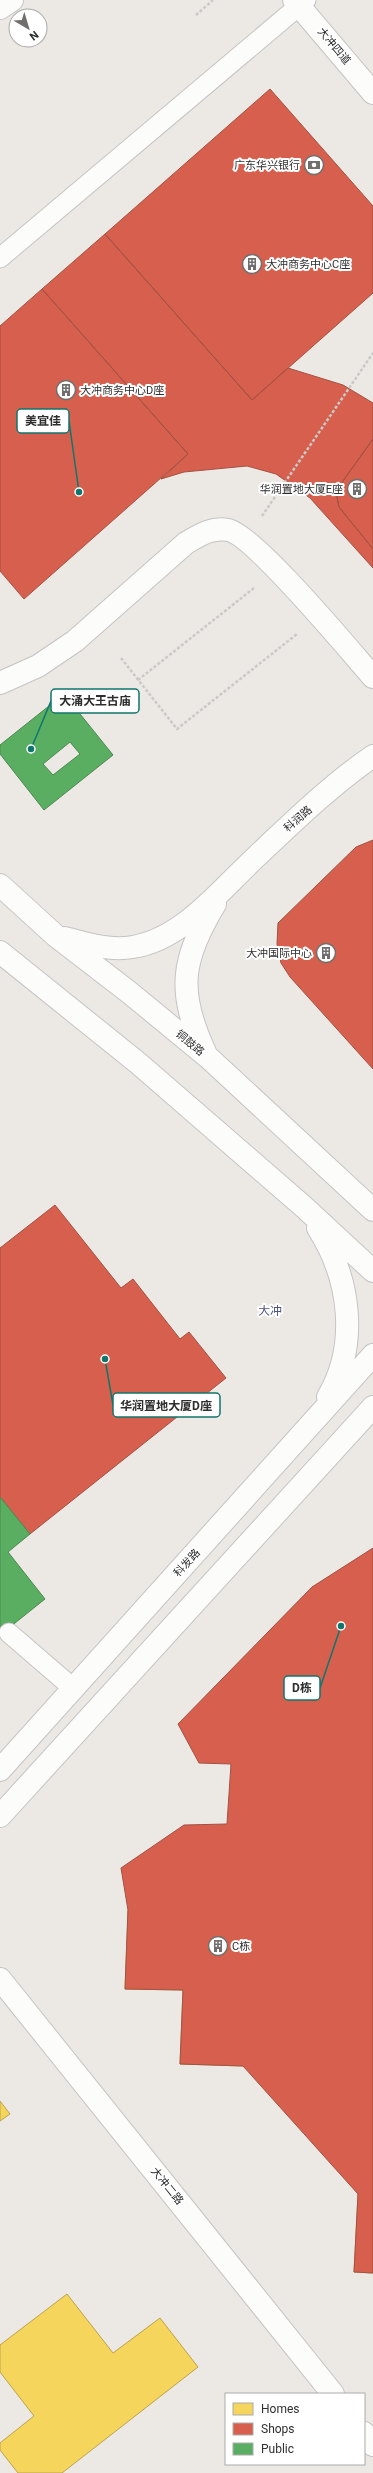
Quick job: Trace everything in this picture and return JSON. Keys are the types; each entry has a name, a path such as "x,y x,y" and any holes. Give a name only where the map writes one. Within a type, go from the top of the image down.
{"street":[{"path":"0,8 12,0"},
{"name":"大冲四道","path":"300,2 373,93"},
{"path":"0,683 38,666 76,641 186,543 206,531 229,530 247,539 373,677"},
{"name":"科润路","path":"56,936 111,948 135,947 153,941 174,931 196,914 294,821 373,756"},
{"name":"铜鼓路","path":"0,886 56,936 130,992 208,1058 373,1210"},
{"path":"208,1058 193,1025 187,1002 186,974 192,946 226,886"},
{"path":"2,957 138,1063 304,1207 373,1271"},
{"path":"341,1180 373,1194"},
{"path":"304,1207 326,1241 337,1265 344,1288 347,1309 346,1333 340,1366 330,1392 313,1422"},
{"name":"科发路","path":"0,1770 373,1355"},
{"path":"0,1816 366,1419 373,1407"},
{"name":"大冲二路","path":"0,1979 332,2393"},
{"path":"365,2434 373,2445"}],"lane":[{"path":"0,258 300,2"},
{"path":"9,1634 74,1689"}],"path":[{"path":"196,15 213,0"},
{"path":"247,539 373,352"},
{"path":"138,680 276,570"},
{"path":"121,658 177,729 319,617"}],"building: Homes":[{"path":"373,1582 373,1729 359,1728 364,1666 307,1662 312,1587 372,1591"},
{"name":"C栋","path":"175,1852 251,1854 248,1911 311,1913 308,1981 246,1979 243,2066 180,2064 183,1990 125,1989 128,1910 173,1911"},
{"path":"0,2101 10,2114 0,2121"},
{"path":"358,2194 373,2194 373,2273 354,2272"},
{"path":"67,2294 113,2353 160,2318 198,2367 62,2473 18,2473 0,2450 0,2443 34,2416 0,2372 0,2345"}],"building: Shops":[{"name":"大冲商务中心C座","path":"270,89 373,206 373,293 252,400 105,234"},
{"path":"105,234 252,400 288,368 343,385 373,403 373,439 343,481 337,497 339,507 373,549 373,568 310,498 276,474 247,466 184,472 161,479 188,454 42,289"},
{"name":"大冲商务中心D座","path":"42,289 188,454 24,599 0,571 0,326"},
{"name":"华润置地大厦E座","path":"373,439 373,549 339,507 337,497 343,481"},
{"name":"大冲国际中心","path":"373,840 373,1069 290,977 281,963 277,944 278,923 356,847"},
{"path":"55,1205 121,1288 133,1279 180,1339 189,1332 226,1378 30,1534 0,1497 0,1248"},
{"path":"373,1548 373,2273 354,2272 358,2194 243,2066 180,2064 183,1990 125,1989 128,1910 121,1868 184,1825 227,1824 231,1764 199,1763 178,1724 312,1587"}],"building: Public":[{"path":"64,694 113,755 44,810 0,754 0,745","holes":["70,742 80,754 53,775 43,764"]},
{"path":"0,1497 30,1534 8,1552 45,1599 0,1635"}],"place":[{"name":"广东华兴银行","path":"314,165"},
{"name":"大冲商务中心C座","path":"252,264"},
{"name":"大冲商务中心D座","path":"66,390"},
{"name":"华润置地大厦E座","path":"357,489"},
{"name":"美宜佳","path":"79,492"},
{"name":"大涌大王古庙","path":"31,749"},
{"name":"大冲国际中心","path":"326,953"},
{"name":"华润置地大厦D座","path":"105,1359"},
{"name":"D栋","path":"341,1626"},
{"name":"C栋","path":"218,1946"}],"district":[{"name":"大冲","path":"270,1311"}]}
